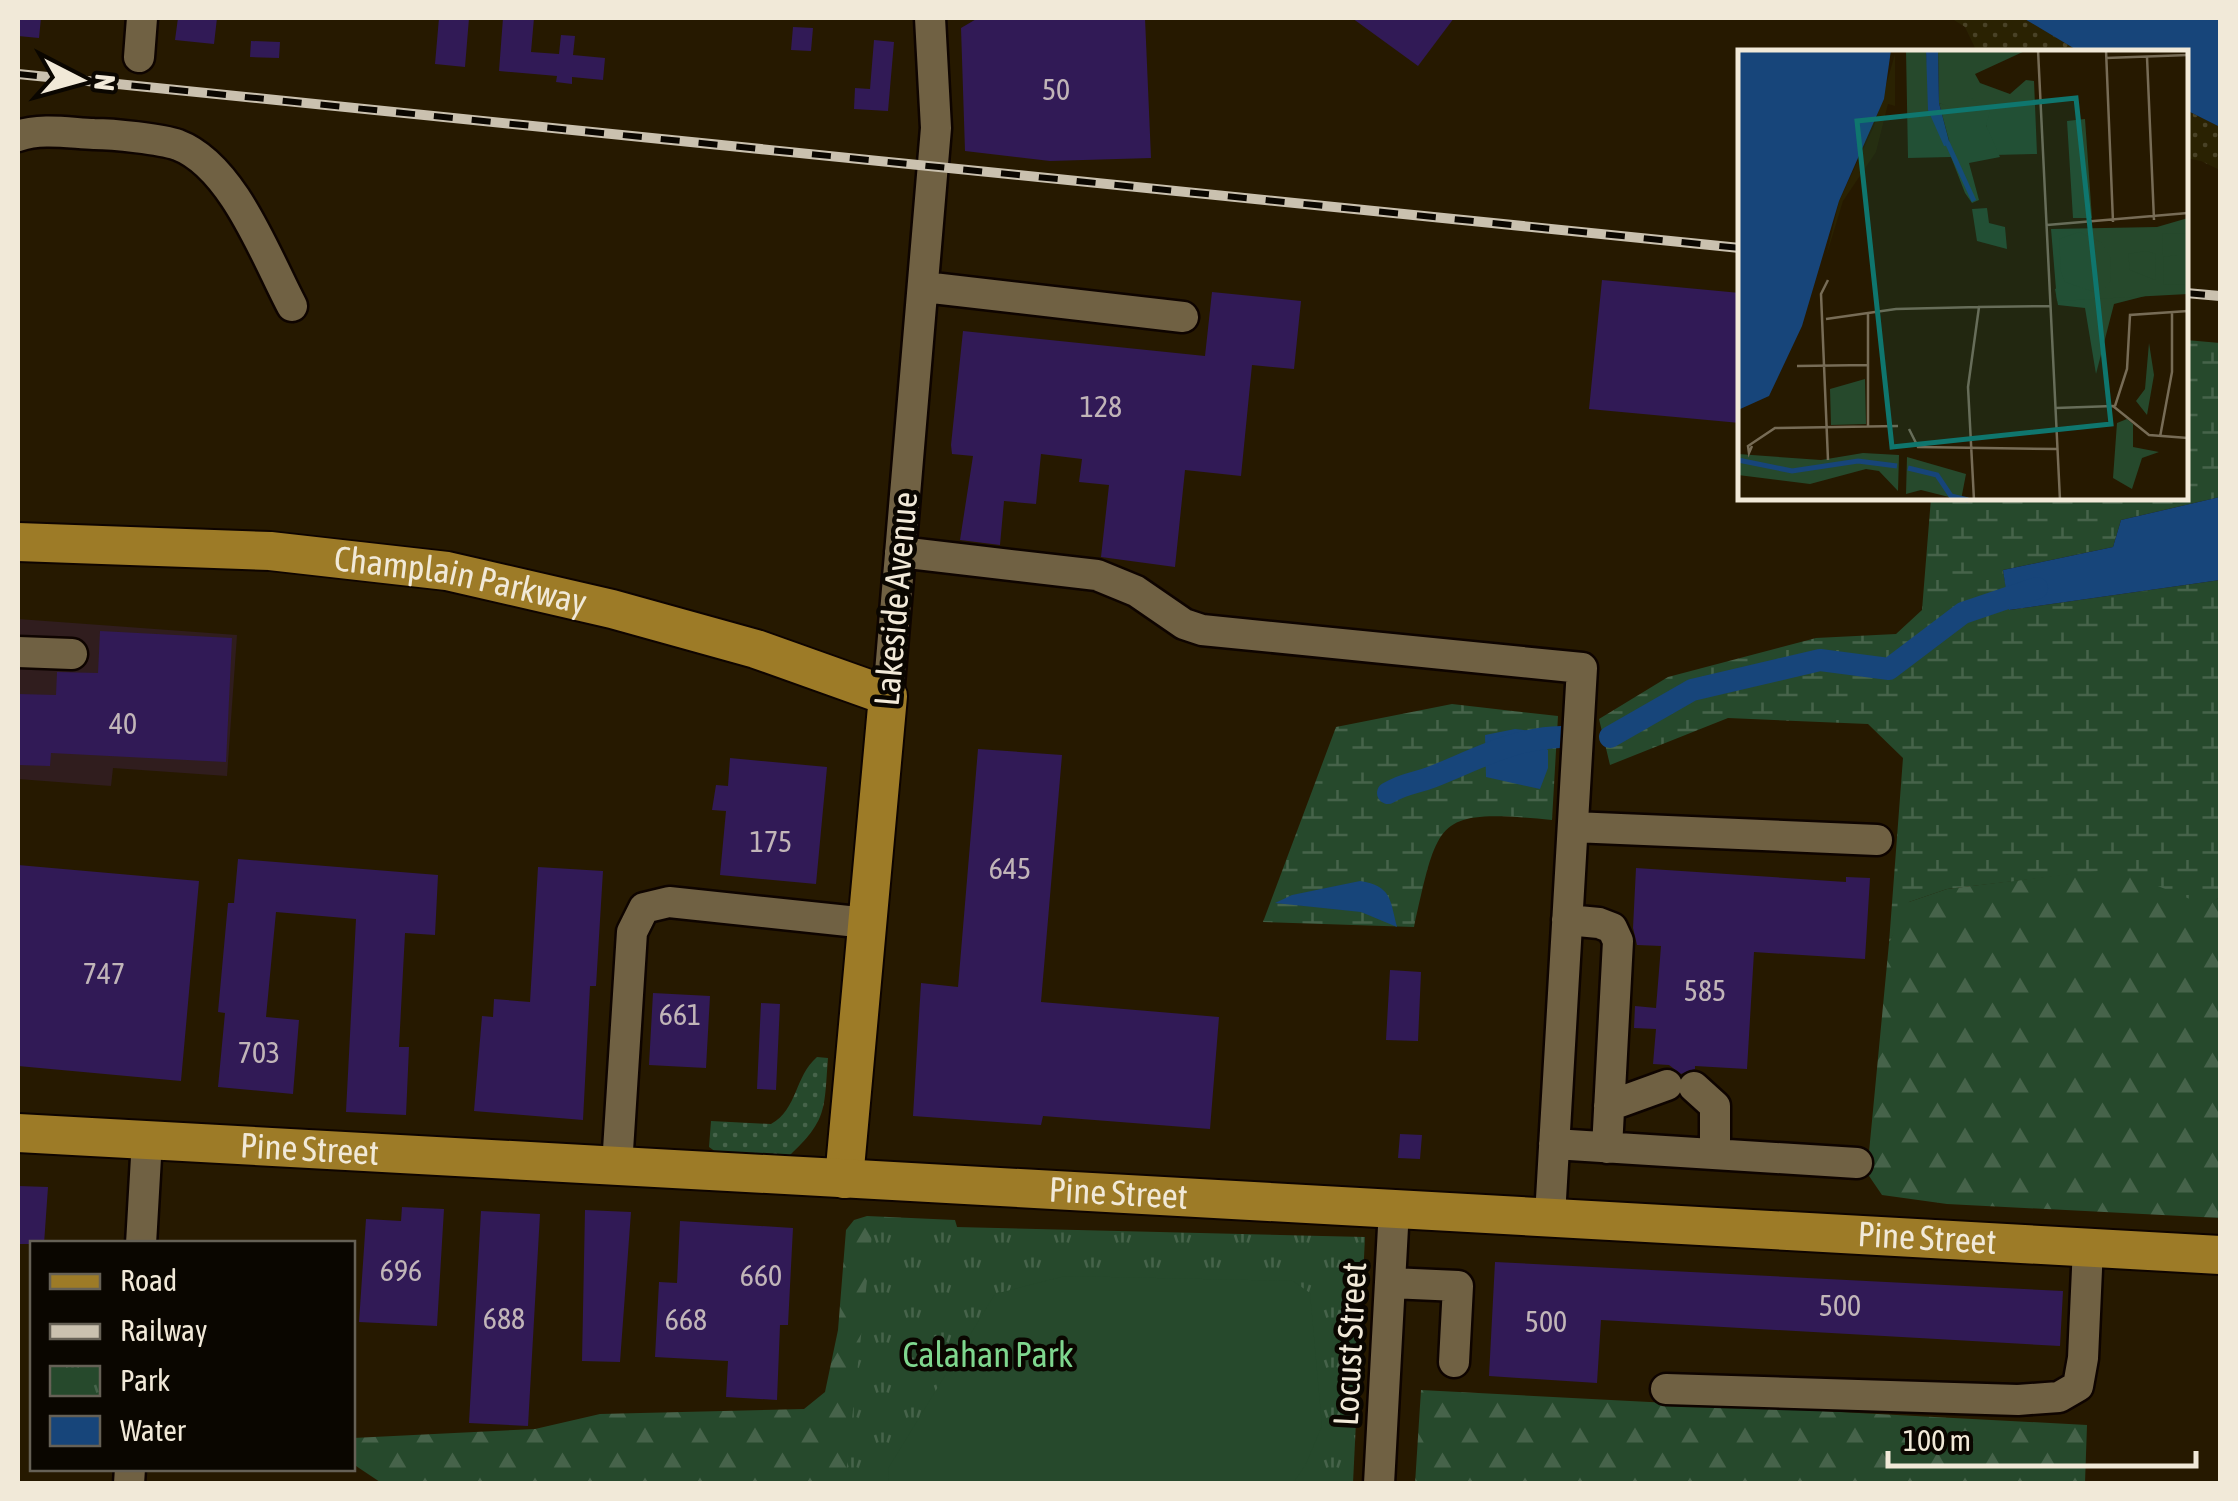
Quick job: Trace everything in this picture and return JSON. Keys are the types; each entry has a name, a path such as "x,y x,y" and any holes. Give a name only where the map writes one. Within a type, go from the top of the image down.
{"main road":[{"name":"Champlain Parkway","path":"18,542 270,551 447,571 564,597 756,649 888,696"},
{"name":"Lakeside Avenue","path":"844,1179 888,696"},
{"name":"Pine Street","path":"18,1133 2220,1255"}],"street":[{"path":"139,56 142,18"},
{"name":"Lakeside Avenue","path":"888,696 936,128 930,18"},
{"path":"18,136 40,132 108,134 176,144 202,158 235,197 292,306"},
{"path":"924,287 1183,316"},
{"path":"900,552 1098,576 1136,590 1184,624 1202,630 1582,668 1550,1216"},
{"path":"18,652 72,654"},
{"path":"1573,826 1877,840"},
{"path":"617,1166 632,932 644,908 669,902 867,922"},
{"path":"1567,920 1612,928 1618,940 1608,1148"},
{"path":"1610,1106 1681,1086 1714,1106 1715,1154"},
{"path":"141,1241 146,1140"},
{"path":"1554,1144 1857,1163"},
{"name":"Locust Street","path":"1380,1484 1394,1209"},
{"path":"1666,1389 2018,1400 2059,1397 2078,1386 2084,1358 2088,1247"},
{"path":"1391,1283 1458,1286 1454,1362"}],"shaded area":[{"path":"18,619 237,635 227,776 113,768 111,786 18,779"}],"green space":[{"path":"2188,340 2220,343 2220,497 2121,520 2113,547 2003,570 2010,610 2220,580 2220,897 2207,906 2116,869 1947,889 1909,902 1889,943 1903,758 1868,724 1728,718 1610,765 1599,719 1668,677 1816,638 1896,634 1922,610 1931,500 2188,500"},
{"path":"1452,704 1558,716 1552,820 1485,817 1464,820 1449,828 1430,862 1414,927 1263,922 1336,727"},
{"path":"2116,868 2207,905 2220,897 2220,1218 1947,1204 1882,1195 1867,1173 1889,943 1906,903 1947,889"},
{"path":"817,1057 828,1058 822,1113 811,1133 789,1156 716,1152 709,1147 711,1121 771,1124 780,1118"},
{"path":"867,1216 955,1220 962,1244 848,1483 383,1484 355,1465 355,1438 535,1429 600,1414 804,1409 825,1392 838,1330 846,1230 854,1220"},
{"name":"Calahan Park","path":"873,1225 1365,1237 1353,1483 845,1484"},
{"path":"1065,1276 1293,1281 1310,1293 1322,1426 1293,1483 888,1483 889,1467 995,1294"},
{"path":"1421,1390 2087,1425 2085,1483 1415,1484"}],"sand":[{"path":"1951,18 2023,18 2077,50 1976,50 1965,27"},
{"path":"2188,111 2220,127 2220,170 2188,158"}],"water":[{"path":"2023,18 2220,18 2220,127 2188,111 2188,50 2077,50"},
{"path":"2220,497 2220,580 2009,610 2003,570 2113,547 2121,520"},
{"path":"1515,729 1542,732 1548,768 1540,789 1486,777 1485,735"},
{"path":"1360,881 1384,891 1397,927 1361,912 1275,903 1292,895"}],"building":[{"path":"18,18 41,18 39,38 18,36"},
{"path":"178,18 217,18 214,44 175,40"},
{"path":"439,18 469,18 465,67 435,64"},
{"path":"503,18 534,18 531,52 559,54 561,35 575,36 573,55 605,58 603,80 572,77 572,84 556,82 557,76 499,71"},
{"path":"978,18 1145,18 1151,158 1050,161 965,151 961,28"},
{"path":"1352,18 1454,18 1418,66"},
{"path":"793,27 813,28 811,51 791,50"},
{"path":"874,40 894,42 888,111 854,109 855,88 870,89"},
{"path":"251,41 280,42 279,58 250,57"},
{"path":"1602,280 1738,293 1738,423 1589,409"},
{"path":"1212,292 1301,301 1294,369 1252,365 1241,476 1185,470 1175,567 1101,557 1109,485 1079,482 1082,459 1041,454 1036,504 1004,501 1000,545 960,540 973,456 952,454 951,445 963,331 1205,356"},
{"path":"100,631 232,638 226,762 51,753 50,766 18,765 18,694 56,695 57,672 98,673"},
{"path":"978,749 1062,755 1041,1002 1219,1017 1210,1129 1043,1116 1041,1125 913,1116 921,983 958,987"},
{"path":"730,758 827,767 816,884 720,875 726,811 712,810 716,785 728,786"},
{"path":"238,859 438,875 435,935 405,933 399,1047 409,1047 406,1115 346,1112 356,919 276,912 266,1017 299,1020 293,1094 218,1087 225,1013 218,1012 228,903 234,903"},
{"path":"18,865 199,881 181,1081 18,1066"},
{"path":"538,867 603,871 596,986 590,986 583,1120 474,1111 482,1016 493,1017 494,999 530,1002"},
{"path":"1636,868 1846,882 1846,877 1870,878 1865,959 1754,952 1747,1069 1695,1066 1681,1074 1669,1065 1653,1064 1656,1029 1634,1028 1635,1006 1656,1008 1661,946 1637,945 1633,928"},
{"path":"1390,970 1421,972 1418,1041 1386,1040"},
{"path":"653,993 710,996 706,1068 649,1065"},
{"path":"761,1003 780,1004 776,1090 757,1089"},
{"path":"1400,1134 1422,1135 1420,1159 1398,1158"},
{"path":"18,1186 48,1187 44,1241 18,1244"},
{"path":"402,1207 444,1209 437,1326 359,1322 366,1219 401,1221"},
{"path":"585,1210 631,1212 620,1362 582,1361"},
{"path":"481,1211 540,1214 528,1426 469,1423"},
{"path":"680,1221 793,1228 788,1325 780,1325 777,1400 726,1397 728,1361 655,1357 659,1282 677,1283"},
{"path":"1495,1262 2063,1291 2060,1346 1601,1320 1597,1383 1489,1376"}],"waterway":[{"path":"1610,737 1692,690 1820,660 1889,669 1963,613 2037,588"},
{"path":"1388,793 1511,746 1561,737"}],"railway":[{"path":"18,74 1738,248"},
{"path":"2188,293 2220,296"}]}
